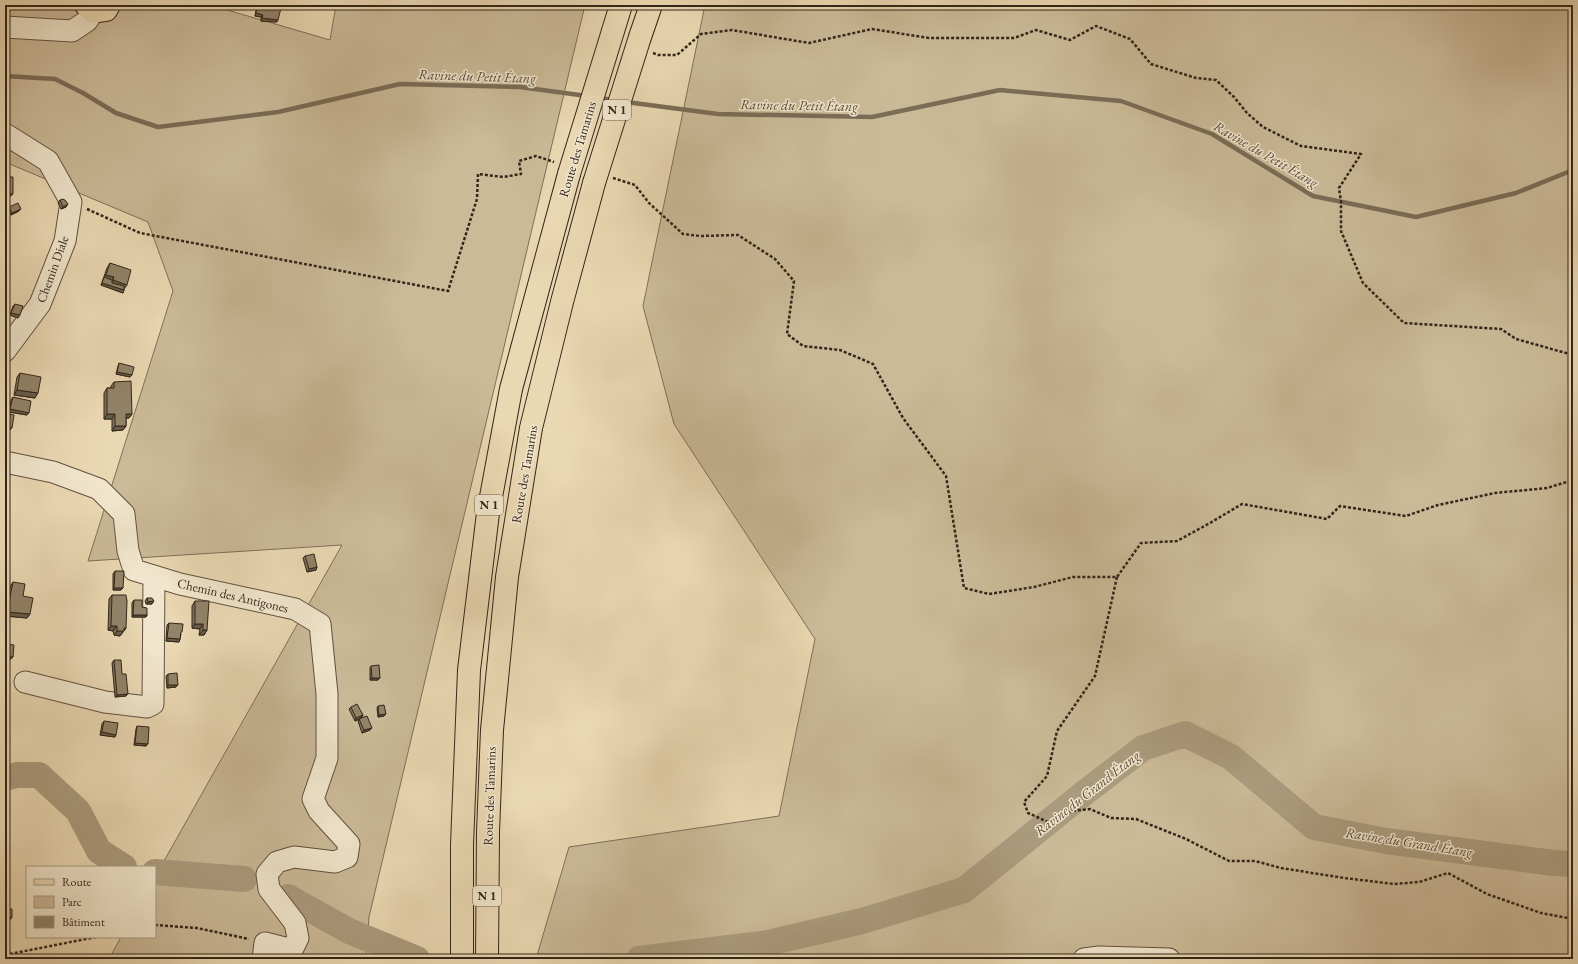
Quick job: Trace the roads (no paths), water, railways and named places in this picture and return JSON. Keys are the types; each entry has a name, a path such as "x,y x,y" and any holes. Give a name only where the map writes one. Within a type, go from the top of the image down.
{"highway":[{"name":"Route des Tamarins","path":"462,959 462,845 469,670 488,513 511,389 564,168 622,5"},
{"name":"Route des Tamarins","path":"487,959 488,832 492,730 507,577 531,428 562,302 603,181 646,45 651,5"}],"street":[{"path":"5,26 72,31 86,21 96,8"},
{"name":"Chemin Diale","path":"5,134 48,161 71,202 65,241 40,304 5,351"},
{"name":"Chemin des Antigones","path":"5,462 53,472 99,489 124,514 128,551 134,570 180,584 295,609 320,624 327,694 327,758 313,799 319,811 349,844 347,857 335,862 294,857 277,862 267,874 269,889 295,923 298,938 292,950 264,951"},
{"path":"24,682 105,702 147,706 153,704 154,576"},
{"path":"1084,959 1099,957 1169,959"}],"waterway":[{"name":"Ravine du Petit Étang","path":"5,76 55,79 83,93 116,113 158,127 278,112 400,84 520,87 587,96"},
{"name":"Ravine du Petit Étang","path":"626,102 718,114 872,117 1000,90 1121,101 1212,134 1313,196 1416,217 1516,193 1573,170"},
{"name":"Ravine du Petit Étang","path":"598,98 615,100"},
{"name":"Ravine du Grand Étang","path":"639,959 768,943 862,921 964,890 1083,794 1143,748 1185,734 1231,757 1314,827 1386,841 1554,863 1573,864"},
{"name":"Ravine du Grand Étang","path":"5,778 17,775 39,775 78,811 99,851 122,866"},
{"name":"Ravine du Grand Étang","path":"156,872 244,879"},
{"name":"Ravine du Grand Étang","path":"288,897 349,931 417,959"}]}
